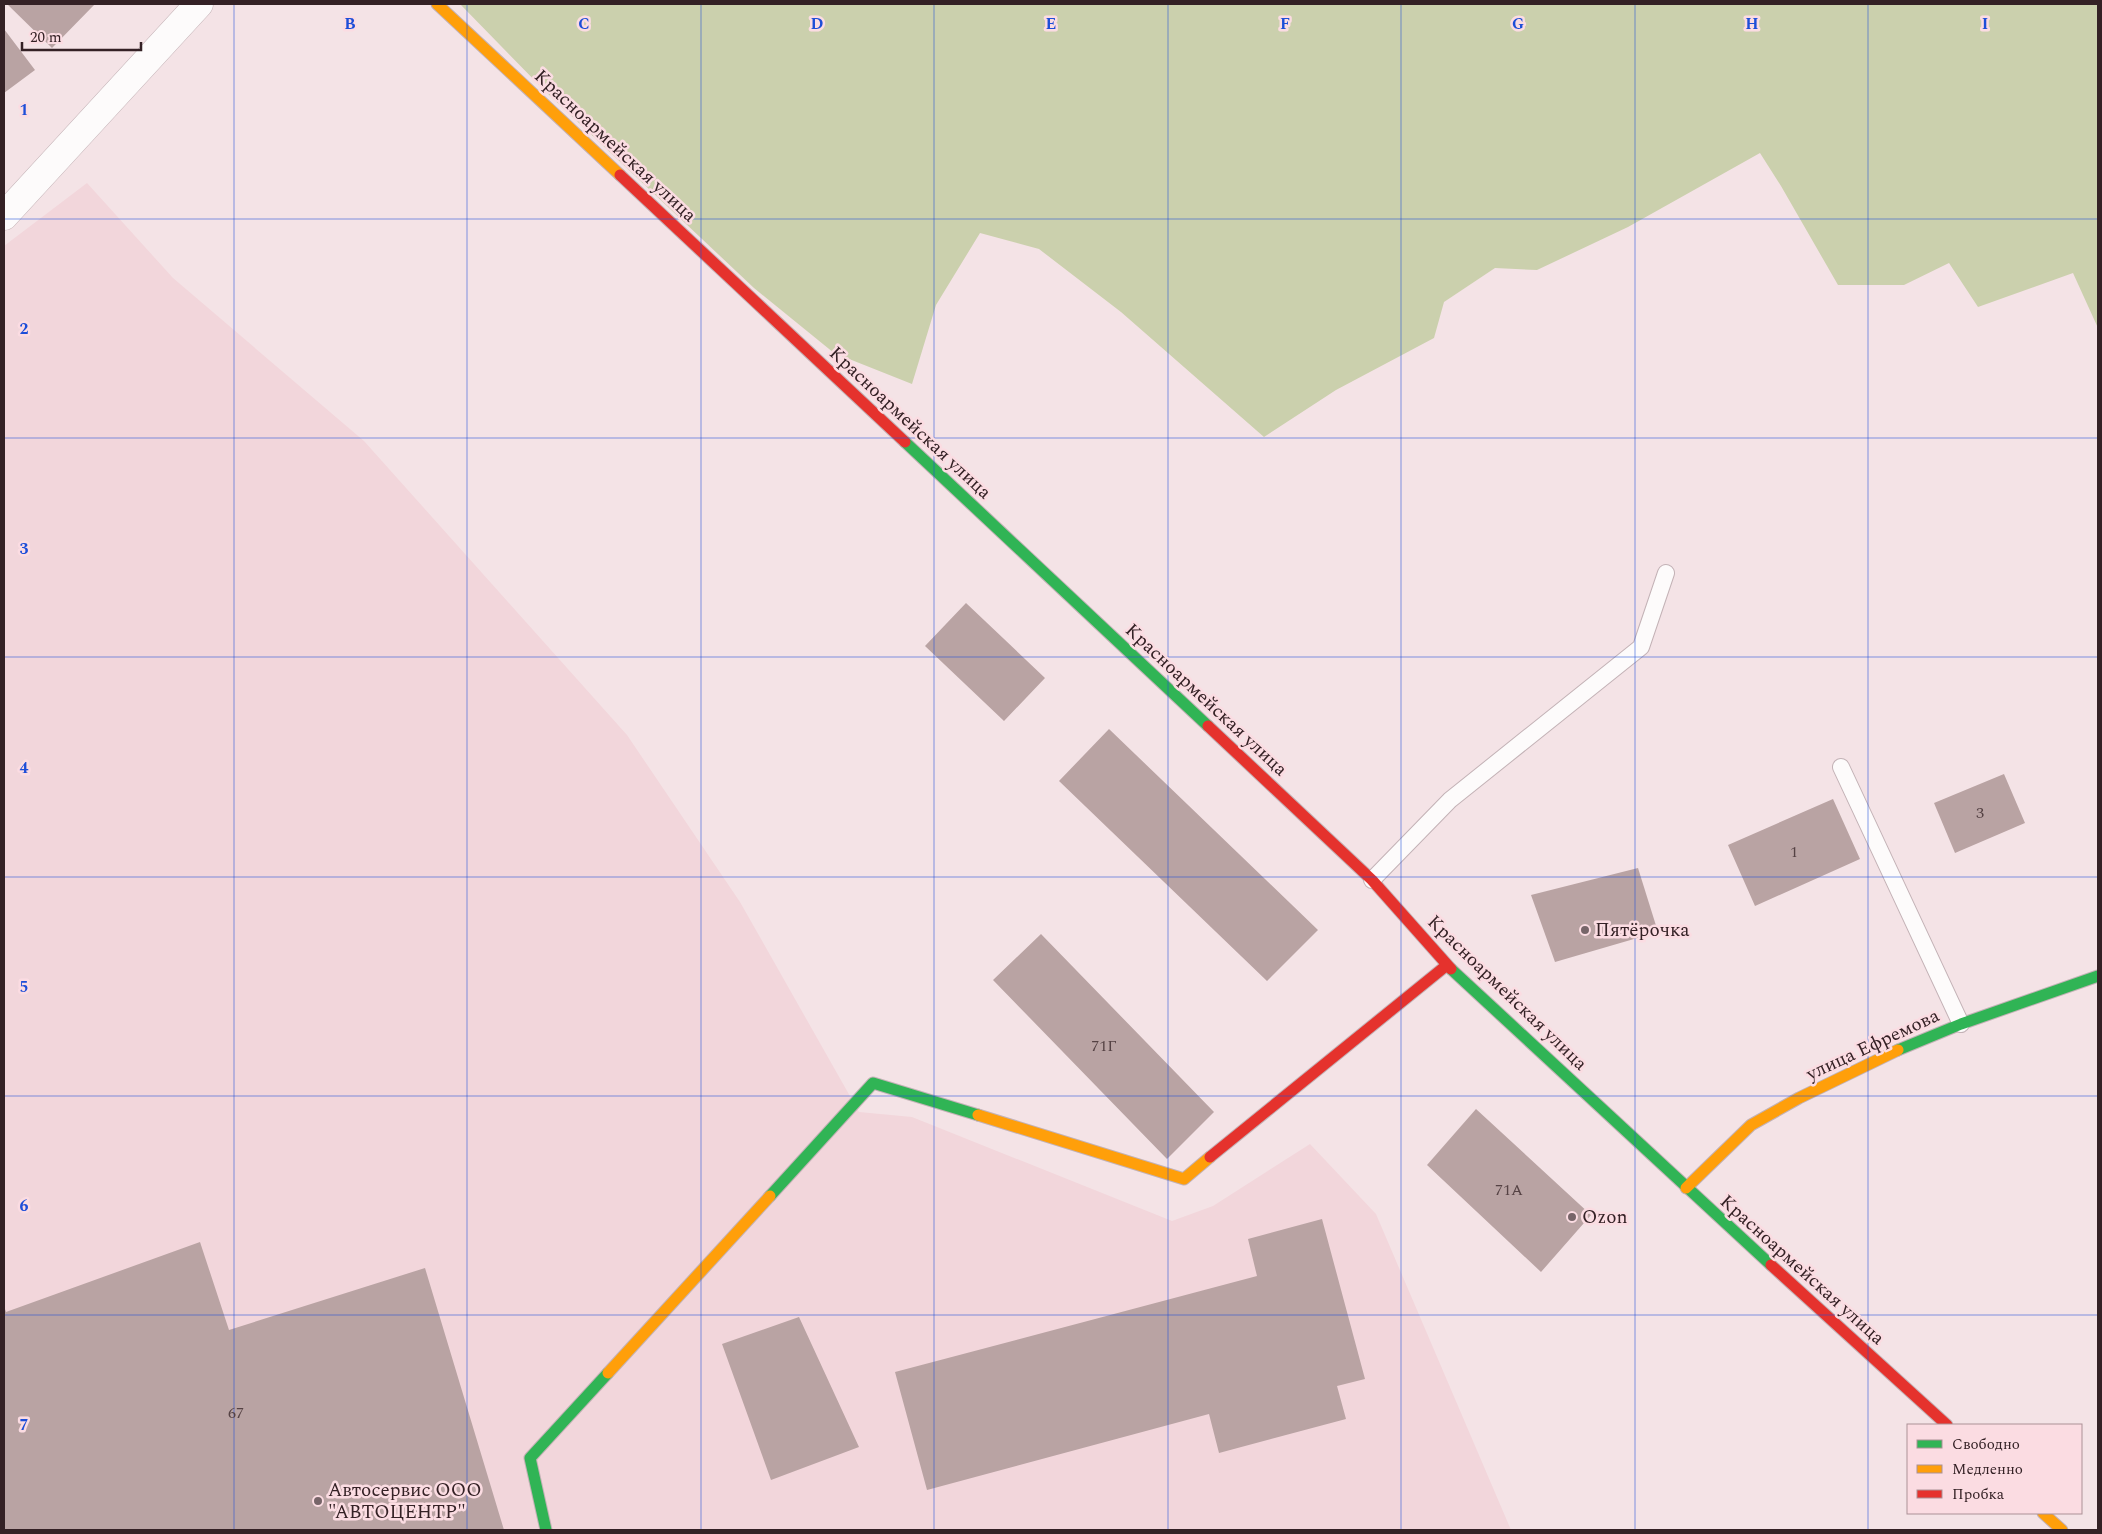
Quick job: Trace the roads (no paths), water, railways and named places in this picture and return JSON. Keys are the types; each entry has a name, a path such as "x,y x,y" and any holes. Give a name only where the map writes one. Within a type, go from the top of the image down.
{"street":[{"path":"4,216 199,4"},
{"name":"Красноармейская улица","path":"437,4 1372,880 1447,965 1686,1188 1946,1424"},
{"path":"546,1530 530,1458 873,1082 1184,1179 1447,965"},
{"name":"улица Ефремова","path":"1686,1188 1751,1125 1799,1098 1877,1059 1961,1024 2098,976"},
{"path":"2044,1514 2062,1530"}],"lane":[{"path":"1372,880 1450,800 1641,647 1666,573"},
{"path":"1841,767 1961,1024"}],"place":[{"name":"Пятёрочка","path":"1585,930"},
{"name":"Ozon","path":"1572,1217"},
{"name":"Автосервис ООО \"АВТОЦЕНТР\"","path":"318,1501"}]}
